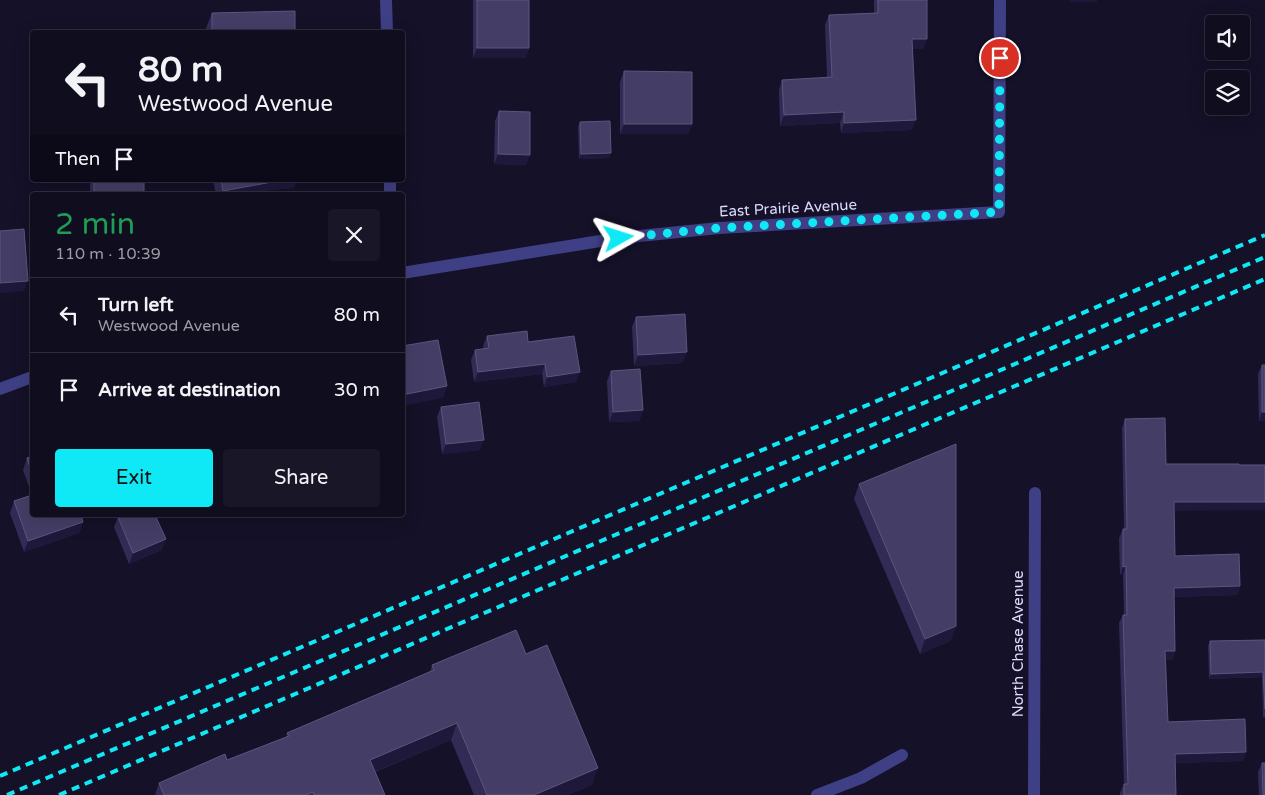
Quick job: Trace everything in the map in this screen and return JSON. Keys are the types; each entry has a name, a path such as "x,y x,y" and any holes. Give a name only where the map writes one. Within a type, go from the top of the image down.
{"street":[{"path":"386,0 387,30"},
{"name":"East Prairie Avenue","path":"405,273 619,238 709,229 999,212 1000,0"},
{"path":"0,389 30,378"},
{"name":"North Chase Avenue","path":"1034,795 1035,493"},
{"path":"817,795 861,778 902,755"}],"building":[{"path":"477,0 529,0 529,48 477,48"},
{"path":"878,0 927,0 927,39 912,39 916,120 844,123 844,112 784,115 782,80 832,77 829,15 878,13"},
{"path":"295,11 295,30 212,30 212,13"},
{"path":"624,71 692,72 692,124 624,124"},
{"path":"499,111 530,112 530,155 498,154"},
{"path":"610,121 611,153 581,154 580,122"},
{"path":"94,182 144,182 144,192 94,192"},
{"path":"221,182 272,182 223,191"},
{"path":"24,229 28,281 0,283 0,231"},
{"path":"685,314 687,352 638,355 636,317"},
{"path":"527,331 528,342 574,336 580,372 547,377 545,364 478,372 475,350 489,348 487,336"},
{"path":"438,340 447,386 405,394 405,346"},
{"path":"1262,365 1265,365 1265,412 1262,412"},
{"path":"640,369 643,410 613,412 611,371"},
{"path":"479,402 484,440 446,444 441,407"},
{"path":"1165,418 1166,464 1265,465 1265,502 1174,502 1175,556 1239,554 1240,586 1174,588 1175,651 1165,651 1168,722 1245,719 1246,752 1175,754 1176,795 1124,795 1124,784 1128,784 1123,615 1127,615 1126,566 1123,567 1123,529 1127,529 1125,419"},
{"path":"956,444 956,626 925,639 859,484"},
{"path":"30,457 30,468 27,458"},
{"path":"30,496 30,517 82,517 83,522 28,541 14,501"},
{"path":"118,517 156,517 166,539 133,553"},
{"path":"516,630 526,654 547,645 598,768 534,795 487,795 457,723 370,760 385,795 314,795 313,792 305,795 164,795 159,783 225,754 227,760 289,736 287,733 434,670 432,665"},
{"path":"1265,640 1265,709 1263,672 1211,674 1210,641"},
{"path":"1262,763 1265,763 1265,795 1263,795"}],"railway":[{"path":"0,776 1265,235"},
{"path":"7,795 1265,257"},
{"path":"59,795 1265,279"}],"route":[{"path":"619,238 719,228 999,212 1000,58"}]}
